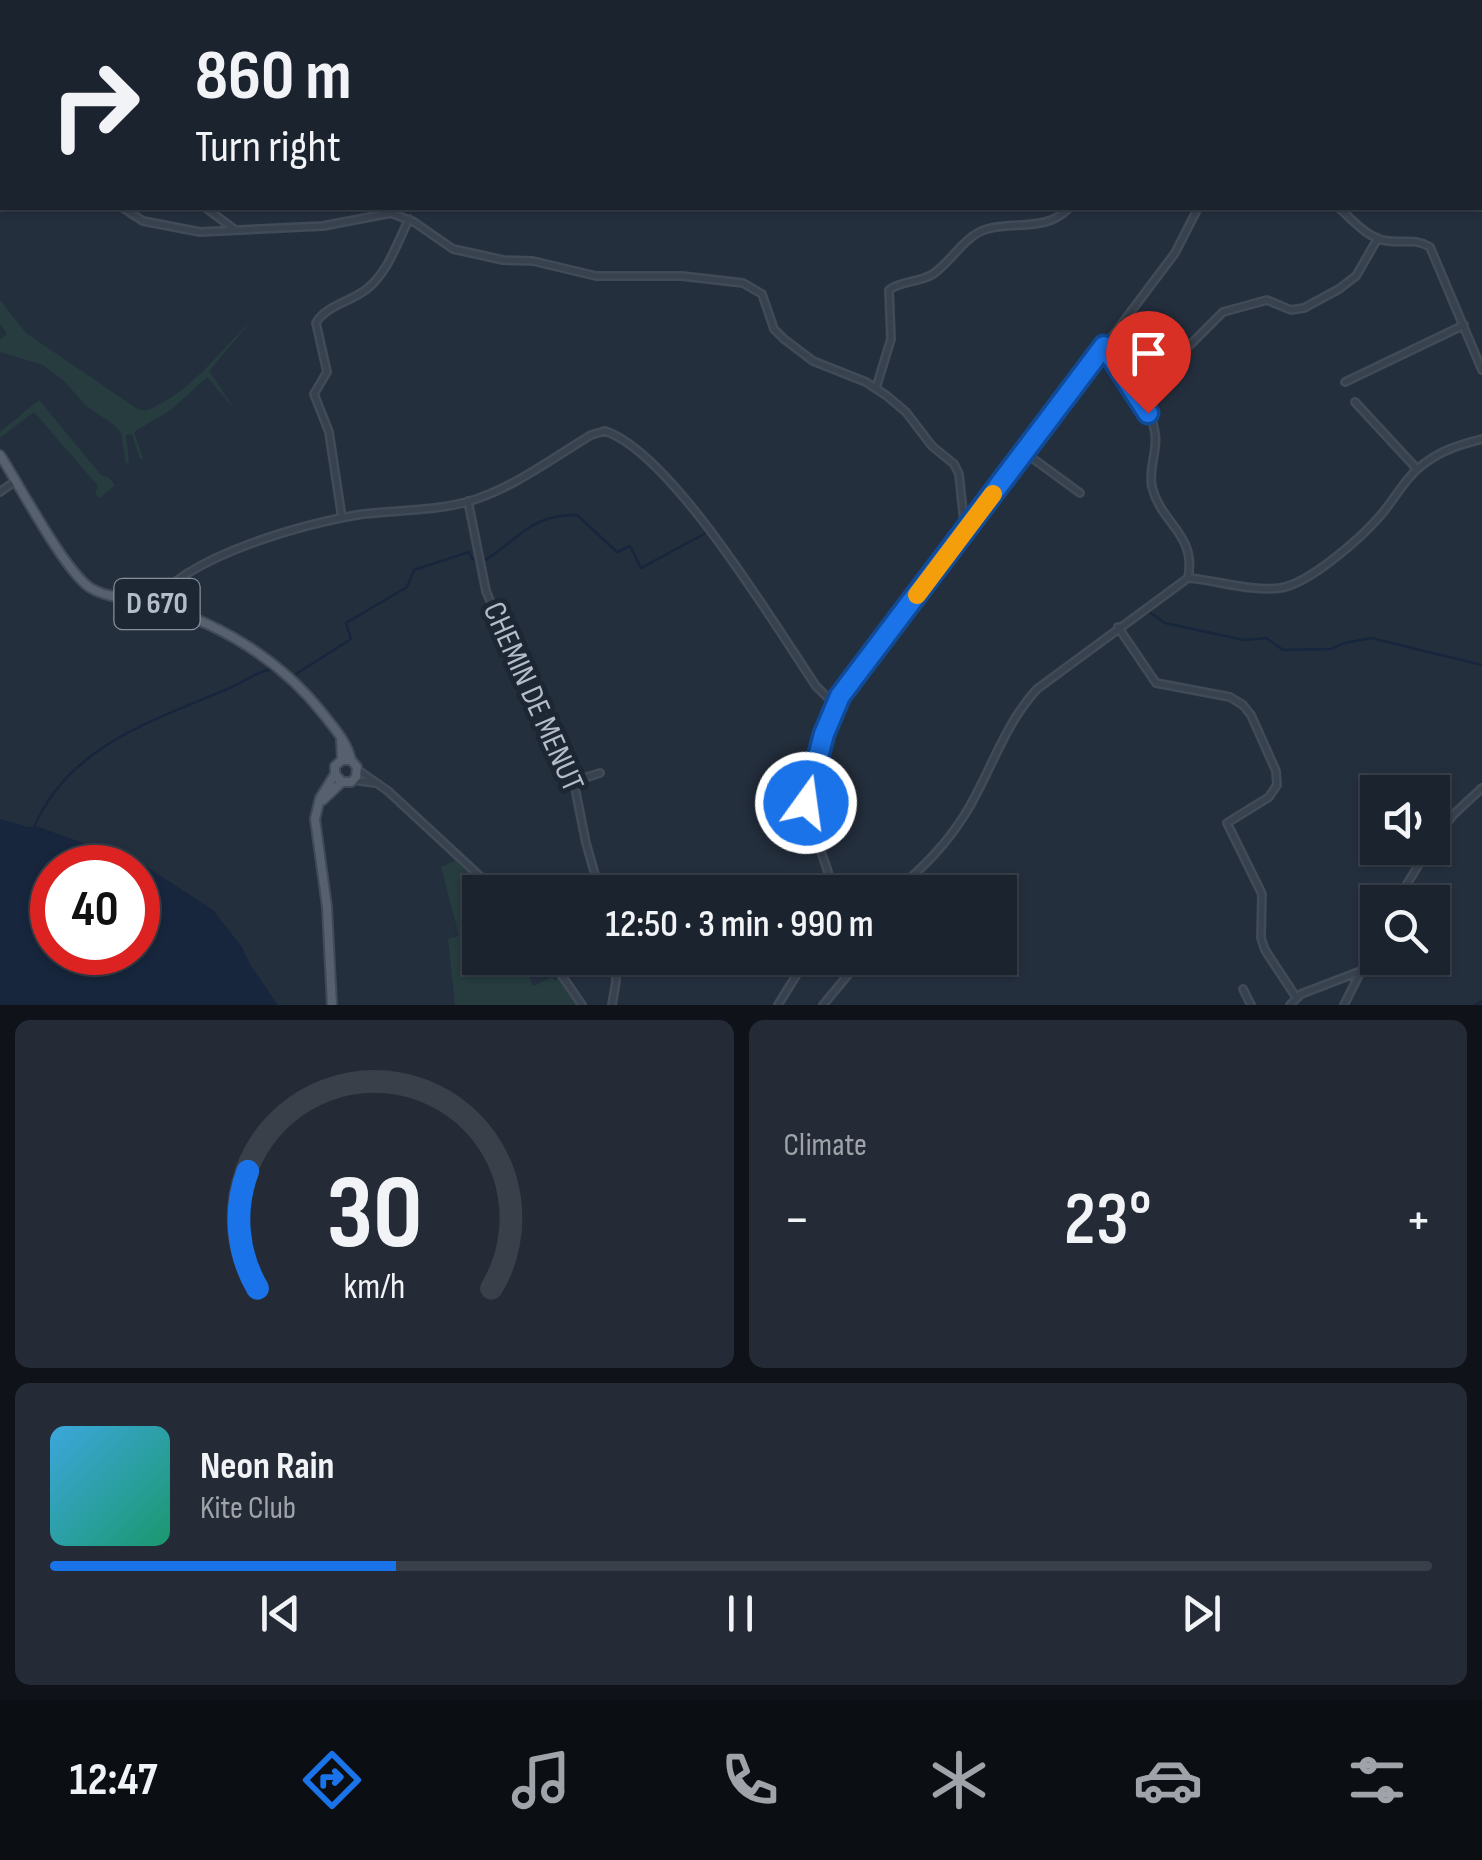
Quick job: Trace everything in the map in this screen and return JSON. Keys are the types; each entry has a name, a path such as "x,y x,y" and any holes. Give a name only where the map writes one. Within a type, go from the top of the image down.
{"main road":[{"name":"D 670","path":"0,455 80,578 103,594 155,604 218,628 254,648 300,686 340,736 346,760"},
{"path":"332,1005 327,908 315,820 324,789 338,778 354,780 358,770 346,760 336,766 338,778"}],"street":[{"path":"126,210 143,221 200,232 324,226 391,210 453,248 470,254 533,261 596,276 672,276 752,287 762,294 774,329 787,342 813,361 876,388 906,412 932,446 954,464 968,527"},
{"path":"209,210 236,230"},
{"path":"876,388 891,340 888,290 927,278 986,229 1054,220 1066,210"},
{"path":"829,875 806,803 835,704 1175,253 1197,210"},
{"path":"1342,210 1378,238 1419,242 1430,247 1482,370"},
{"path":"342,518 329,432 314,391 327,372 316,323 320,316 374,283 408,219"},
{"path":"1130,382 1171,364 1223,312 1267,300 1290,310 1304,308 1339,289 1356,276 1378,238"},
{"path":"1345,382 1465,325"},
{"path":"915,875 944,845 968,810 1020,707 1036,689 1188,578 1186,544 1152,487 1154,427 1130,382 1104,346"},
{"path":"1355,402 1418,469"},
{"path":"155,604 174,584 219,558 271,536 342,518 468,502 503,490 591,435 605,431 616,434 650,459 682,494 816,686 835,704"},
{"path":"1188,578 1218,585 1290,586 1369,527 1418,469 1456,446 1482,439"},
{"path":"1024,452 1080,493"},
{"path":"0,492 17,480"},
{"name":"CHEMIN DE MENUT","path":"468,502 486,591 574,782 595,875"},
{"path":"1118,628 1156,683 1230,697 1250,715 1276,771 1278,785 1269,797 1227,822 1262,894 1261,938 1265,950 1296,997"},
{"path":"358,770 381,785 479,875"},
{"path":"574,782 600,773"},
{"path":"354,780 381,785"},
{"path":"1450,819 1482,788"},
{"path":"1290,1005 1296,997 1360,972"},
{"path":"562,975 582,1005"},
{"path":"612,1005 616,975"},
{"path":"778,1005 797,975"},
{"path":"823,1005 848,975"},
{"path":"1344,1005 1360,975"},
{"path":"1243,989 1251,1005"}],"green space":[{"path":"0,300 26,333 145,411 190,383 251,321 209,371 236,411 207,377 171,410 134,432 143,458 140,459 132,434 126,435 126,464 121,433 113,424 86,406 43,365 0,352 0,340 7,334 0,324"},
{"path":"39,400 102,476 115,485 100,498 95,494 98,486 34,412 0,438 0,432"},
{"path":"456,860 472,875 462,875 462,975 528,975 533,986 560,977 577,1005 455,1005 448,939 459,936 441,867"}],"water":[{"path":"0,819 36,826 89,845 30,845 30,975 160,975 160,875 213,910 242,947 278,1005 0,1005"}],"waterway":[{"path":"482,562 535,524 561,516 577,515 617,552 630,546 641,568 706,533"},
{"path":"296,674 351,639 346,623 407,587 414,570 469,552 477,560"},
{"path":"1148,611 1165,623 1244,640 1266,638 1283,650 1330,649 1371,638 1482,665"},
{"path":"34,827 69,775 92,755 145,724 274,669"},
{"path":"1476,1005 1482,1001"}],"slow traffic":[{"path":"917,595 993,494"}],"route":[{"path":"806,803 824,734 840,696 1104,346 1148,413"}]}
